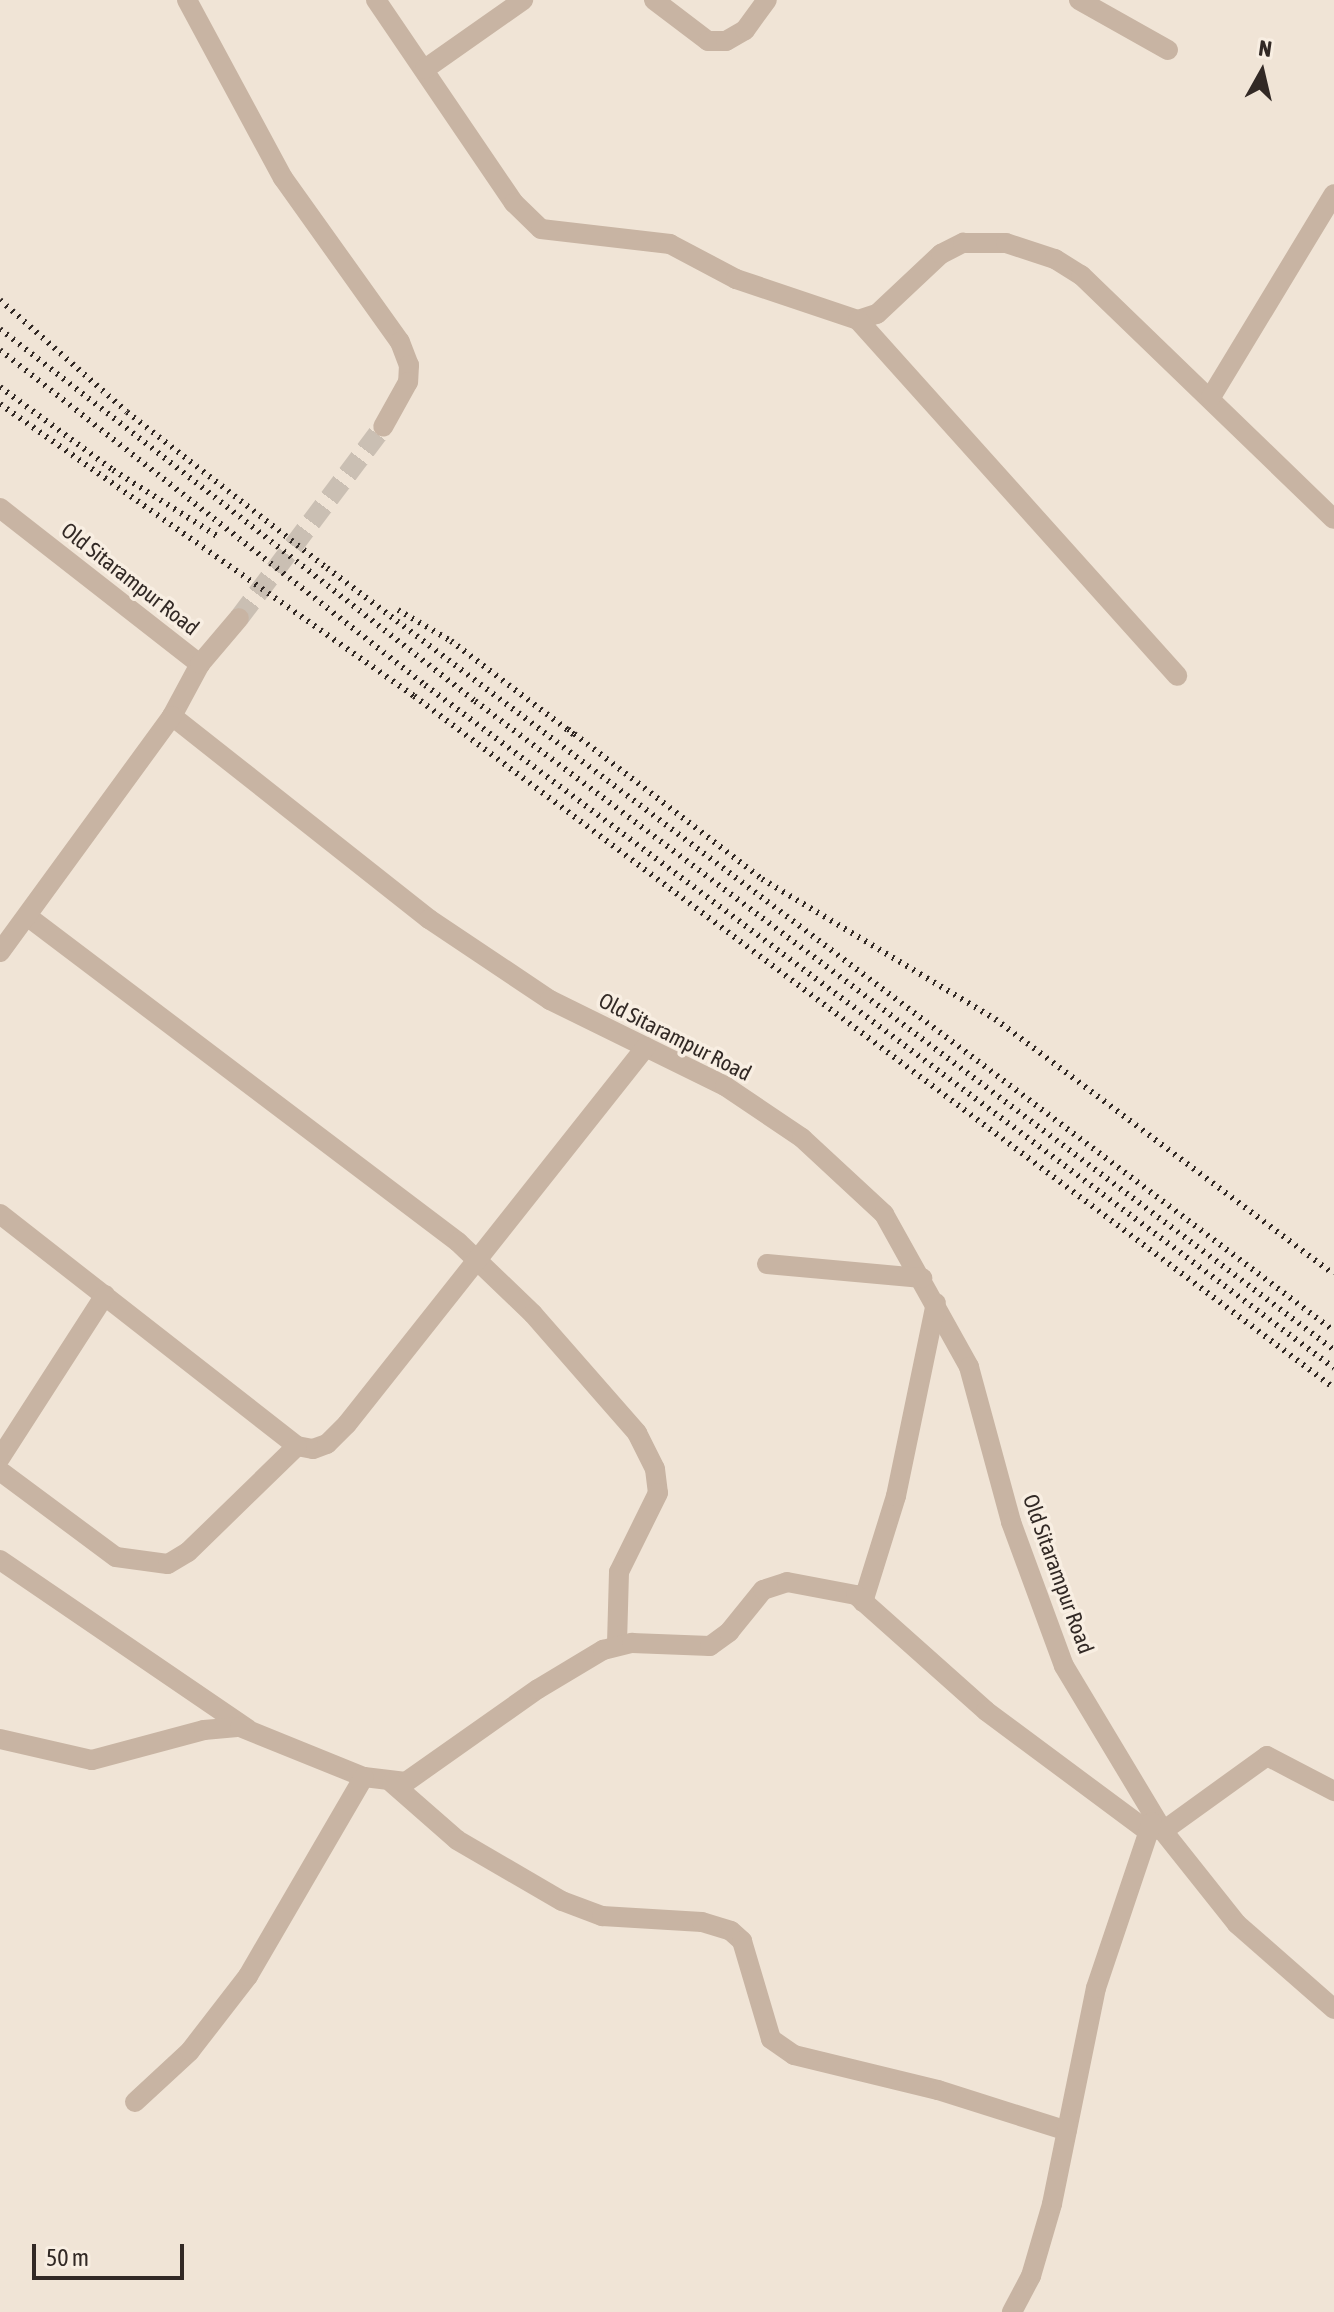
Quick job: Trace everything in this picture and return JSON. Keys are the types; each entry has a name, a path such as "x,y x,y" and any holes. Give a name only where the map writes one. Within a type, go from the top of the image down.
{"street":[{"path":"376,0 514,203 541,229 670,244 736,279 858,320 1177,676"},
{"path":"425,69 523,0"},
{"path":"654,0 691,30 717,41 745,30 767,0"},
{"path":"1079,0 1168,50"},
{"path":"196,4 283,178 400,342 409,365 408,382 383,427"},
{"path":"1211,397 1334,194"},
{"path":"858,320 877,314 941,254 981,239 1006,243 1055,259 1081,275 1211,397 1334,519"},
{"name":"Old Sitarampur Road","path":"0,508 200,664 172,716 429,919 550,1000 725,1086 802,1138 884,1214 969,1367 1011,1522 1064,1666 1155,1828 1237,1924 1334,2009"},
{"path":"200,664 239,618"},
{"path":"0,952 172,716"},
{"path":"27,916 480,1263 637,1433 655,1469 658,1493 619,1572 617,1645"},
{"path":"0,1214 297,1446 313,1449 327,1444 480,1263 646,1047"},
{"path":"767,1264 922,1278"},
{"path":"0,1458 105,1295"},
{"path":"863,1602 896,1496 936,1303"},
{"path":"0,1471 116,1557 168,1564 188,1552 297,1446"},
{"path":"0,1560 249,1729 364,1777 392,1783 457,1840 562,1901 602,1916 702,1922 731,1931 742,1941 771,2039 794,2055 938,2090 1067,2131"},
{"path":"392,1783 422,1773 538,1689 617,1645 710,1646 774,1583 847,1591 1045,1758 1155,1828"},
{"path":"0,1739 92,1760 204,1730 249,1729"},
{"path":"1012,2312 1031,2276 1067,2131 1096,1988 1155,1828 1267,1756 1334,1791"},
{"path":"135,2102 190,2051 248,1976 364,1777"}],"tunnel":[{"path":"239,618 383,427"}],"railway":[{"path":"0,300 127,412 327,568 1334,1331"},
{"path":"0,329 475,701 1334,1350"},
{"path":"0,350 425,685 1334,1368"},
{"path":"0,387 113,470 217,536"},
{"path":"0,404 414,696 1334,1388"},
{"path":"398,610 451,641 577,737"},
{"path":"568,729 762,879 995,1019 1334,1274"}]}
